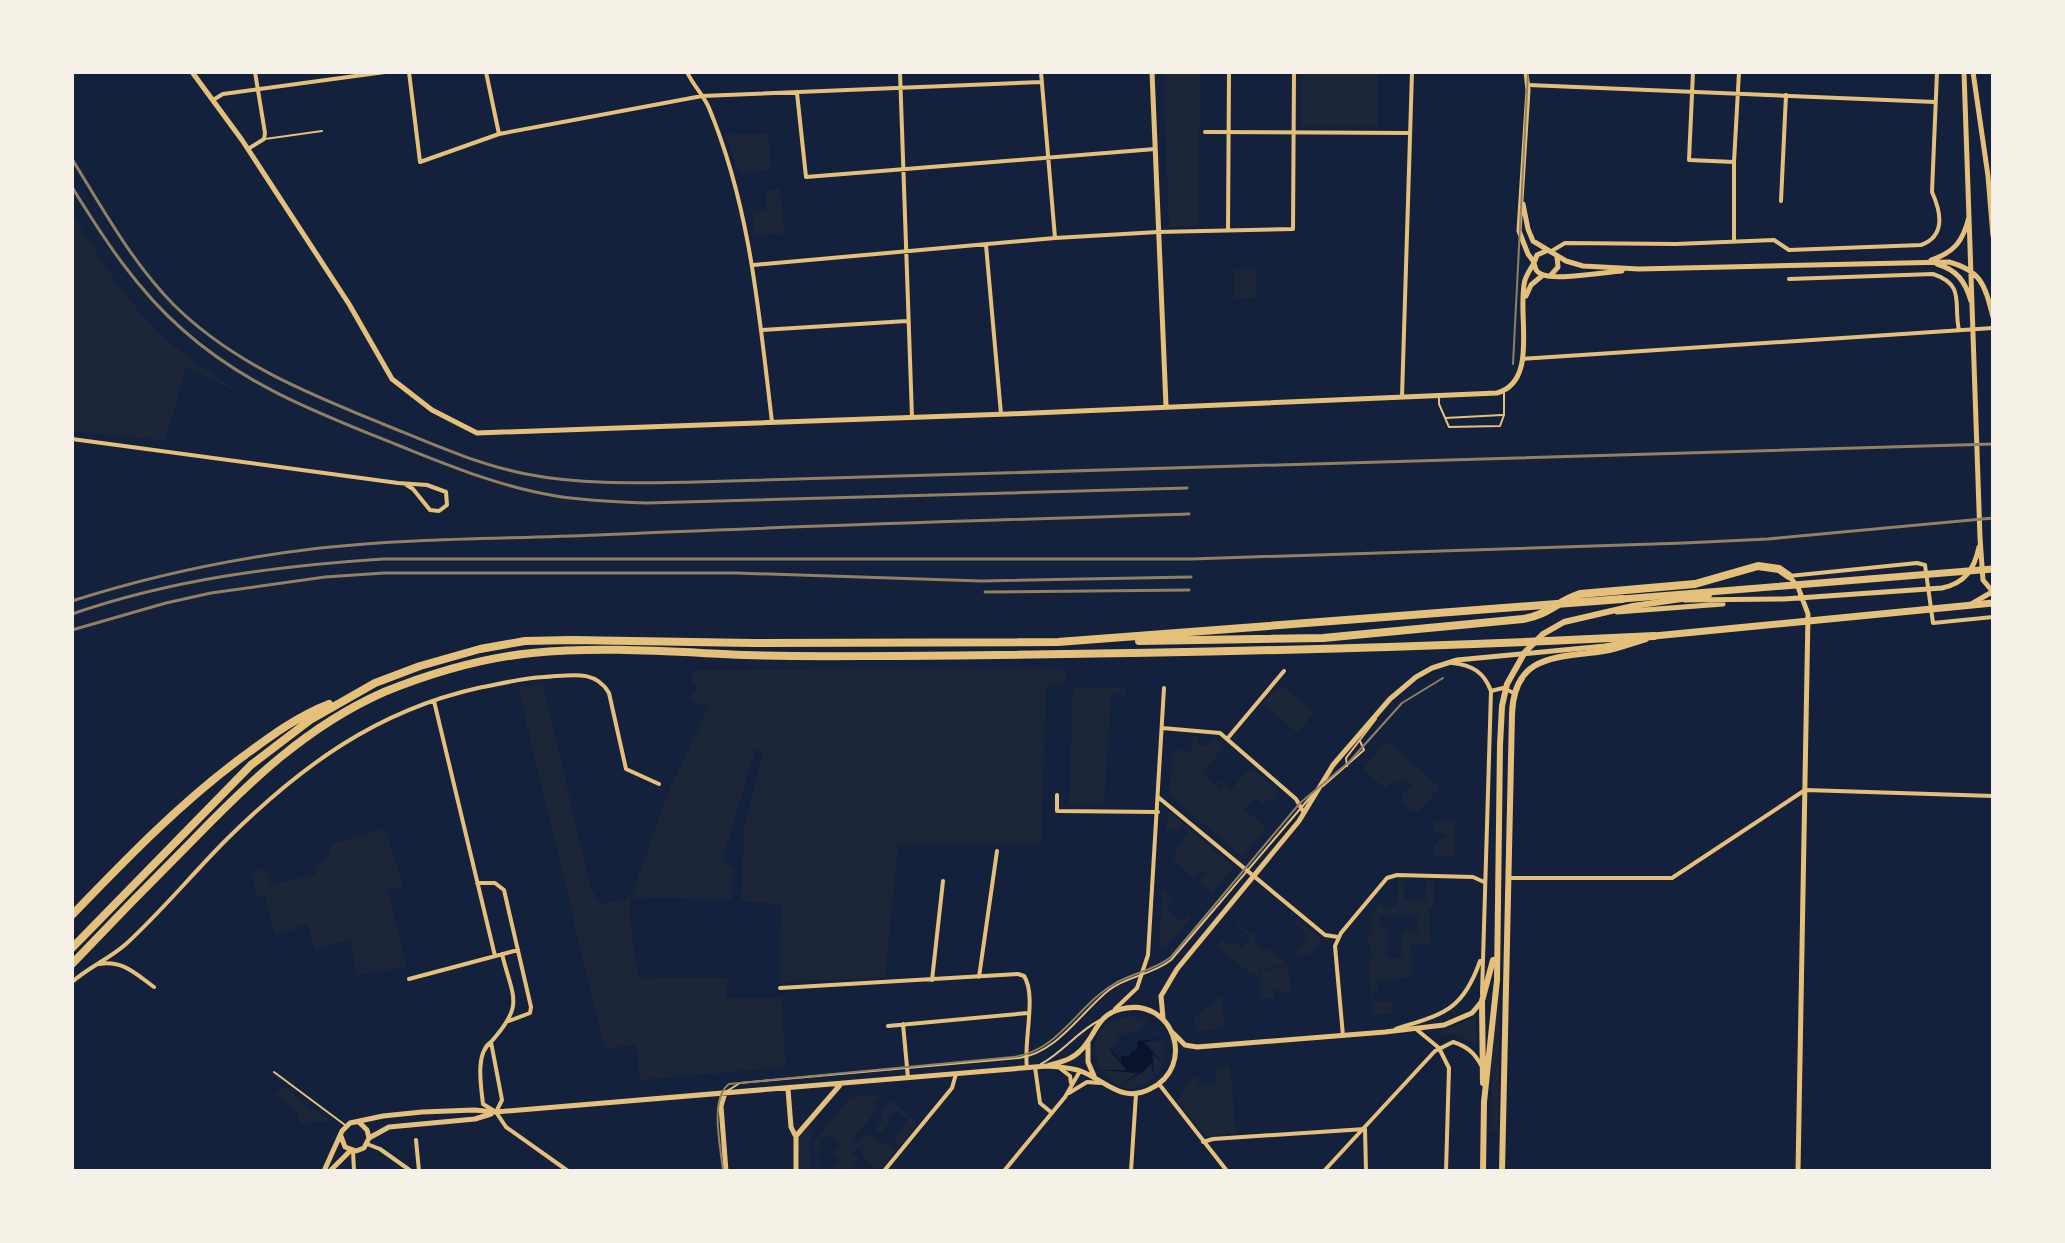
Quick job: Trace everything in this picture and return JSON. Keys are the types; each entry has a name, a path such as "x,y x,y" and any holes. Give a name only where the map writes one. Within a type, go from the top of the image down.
{"highway":[{"path":"72,948 251,765 310,720 375,683 480,649 525,641 1058,642 1323,638 1523,619 1548,613 1565,600 1580,594 1695,584 1758,566 1779,569 1789,576"},
{"path":"1058,642 1622,599"},
{"path":"72,964 261,771 308,734 383,693 427,676 484,660 532,653 571,652 800,656 1287,651 1654,636"},
{"path":"72,915 148,837 220,773 295,720 348,697"}],"main road":[{"path":"1622,599 1993,569"},
{"path":"1484,1102 1497,980 1495,953 1502,706 1507,684 1519,660 1537,640 1564,622 1591,614 1764,587"},
{"path":"1502,1171 1512,707 1514,693 1529,670 1544,660 1611,650 1654,636 1993,603"},
{"path":"1483,1171 1482,1001 1495,953"}],"street":[{"path":"192,72 248,149 354,311 392,379 454,424 488,434 1402,398 1504,391 1518,379 1522,359 1525,280 1539,254 1551,253 1565,243 1774,240 1789,250 1921,245 1929,242 1934,238 1939,224 1939,207 1932,192 1937,72"},
{"path":"248,149 264,139 265,133 255,72"},
{"path":"213,100 219,95 385,72"},
{"path":"409,72 420,162 499,134 702,96 1042,82"},
{"path":"486,72 499,134"},
{"path":"687,72 708,105 742,206 753,265 772,422"},
{"path":"900,72 912,417"},
{"path":"1041,72 1055,238"},
{"path":"1152,72 1166,406"},
{"path":"1228,230 1229,72"},
{"path":"753,265 1055,238 1293,229 1294,72"},
{"path":"1402,398 1412,72"},
{"path":"1526,72 1528,85 1520,235 1537,271 1546,275 1571,276 1639,269 1949,262 1973,272 1986,290 1993,317"},
{"path":"1693,72 1689,160 1734,162"},
{"path":"1734,241 1739,72"},
{"path":"1964,72 1980,538 1983,580 1993,592 1965,605"},
{"path":"1973,72 1993,236"},
{"path":"1528,85 1935,102"},
{"path":"797,93 806,177 1155,149"},
{"path":"1781,201 1786,95"},
{"path":"1205,132 1410,133"},
{"path":"1519,150 1525,145"},
{"path":"1523,204 1530,236 1551,253 1578,265 1639,269"},
{"path":"1928,261 1948,254 1959,244 1971,212"},
{"path":"986,245 1001,414"},
{"path":"1524,304 1531,285 1558,267 1551,253"},
{"path":"1928,261 1959,275 1967,287 1974,310"},
{"path":"1789,279 1933,274 1944,277 1957,293 1959,330"},
{"path":"762,330 907,321"},
{"path":"1522,359 1993,328"},
{"path":"72,439 405,484 417,483 441,488 448,495 447,505 439,511 430,510 405,484"},
{"path":"1591,614 1951,586 1970,572 1980,538"},
{"path":"1789,576 1917,563 1925,565 1933,623 1993,617"},
{"path":"1789,576 1798,587 1808,614 1798,1171"},
{"path":"1622,599 1784,599"},
{"path":"1163,1019 1160,999 1165,986 1304,813 1327,772 1385,705 1416,677 1462,659 1605,646 1654,636"},
{"path":"1110,1013 1137,1008 1151,1011 1163,1019 1185,1045 1193,1048 1416,1029 1458,1021 1472,1013 1482,1001 1491,691 1487,680 1479,672 1468,666 1446,663"},
{"path":"1227,739 1284,671"},
{"path":"72,982 125,944 228,838 299,773 367,729 433,700 536,677 592,676 605,685 609,693 626,769 659,784"},
{"path":"1047,1066 1077,1055 1101,1020 1131,995 1142,975 1148,955 1164,688"},
{"path":"1491,691 1503,688 1514,693"},
{"path":"433,700 495,956"},
{"path":"1162,728 1220,733 1302,805 1304,813"},
{"path":"1509,878 1672,878 1805,790 1993,796"},
{"path":"1057,795 1057,811 1158,812"},
{"path":"1157,796 1325,935 1338,937"},
{"path":"979,977 997,851"},
{"path":"1343,1036 1335,946 1338,937 1383,881 1391,876 1473,877 1484,882"},
{"path":"932,980 943,881"},
{"path":"477,883 495,883 504,890 518,950 531,1007 530,1013 509,1021"},
{"path":"409,979 518,950"},
{"path":"502,954 514,1003 509,1021 484,1046 483,1104 496,1112 506,1127 568,1171"},
{"path":"1385,1032 1443,1013 1464,994 1482,955"},
{"path":"97,965 112,962 126,966 154,987"},
{"path":"780,988 1024,976 1030,987 1027,1068"},
{"path":"888,1026 1028,1013"},
{"path":"903,1024 908,1079"},
{"path":"1416,1029 1439,1048 1449,1068 1446,1171"},
{"path":"327,1171 346,1125 383,1116 422,1112 496,1112 1047,1066 1080,1070 1118,1092 1136,1094 1159,1084 1169,1074 1175,1053 1172,1032"},
{"path":"1004,1171 1067,1094 1080,1070 1089,1038"},
{"path":"1089,1038 1088,1062 1100,1081"},
{"path":"327,1171 389,1127 475,1119 496,1112 502,1100 491,1042"},
{"path":"1324,1171 1439,1048 1453,1042 1464,1045 1482,1065"},
{"path":"1047,1066 1066,1071 1071,1079 1070,1088"},
{"path":"1035,1067 1040,1103 1052,1113"},
{"path":"884,1171 952,1088 956,1074"},
{"path":"1067,1094 1087,1082 1100,1081"},
{"path":"1159,1084 1227,1171"},
{"path":"796,1136 840,1085"},
{"path":"788,1089 791,1127 796,1136 796,1171"},
{"path":"726,1092 721,1106 726,1171"},
{"path":"1131,1171 1136,1094"},
{"path":"359,1123 366,1128 368,1141 411,1171"},
{"path":"1203,1142 1365,1129"},
{"path":"1365,1129 1366,1171"},
{"path":"341,1135 342,1144 352,1151 354,1171"},
{"path":"416,1140 419,1171"}],"lane":[{"path":"264,139 322,131"},
{"path":"1439,396 1446,424 1453,428 1500,426 1504,415 1504,391"},
{"path":"1444,418 1504,415"},
{"path":"1348,766 1346,759 1385,705"},
{"path":"726,1092 740,1083 1032,1055 1053,1043 1108,990 1153,972 1171,960 1302,805 1364,750 1360,741"},
{"path":"1035,1067 1101,1020"},
{"path":"274,1072 346,1125"}],"shaded area":[{"path":"1163,72 1200,72 1198,225 1169,227"},
{"path":"1301,72 1378,72 1378,127 1301,127"},
{"path":"768,133 771,170 739,172 726,135"},
{"path":"780,189 784,233 754,236 752,211 767,210 766,190"},
{"path":"72,213 108,270 150,324 183,353 244,395 186,367 165,441 72,431"},
{"path":"1255,268 1256,298 1235,299 1234,269"},
{"path":"1065,667 1065,685 1046,685 1041,845 898,845 885,977 780,982 781,904 741,901 744,831 764,751 755,750 722,861 733,868 731,900 631,897 668,793 708,708 691,702 691,695 698,689 697,684 692,683 692,670"},
{"path":"543,684 590,886 601,904 631,897 629,913 638,977 728,978 726,998 781,998 786,1067 640,1080 636,1044 605,1050 518,687"},
{"path":"1280,685 1314,713 1297,733 1263,703"},
{"path":"1125,687 1125,695 1111,695 1104,803 1069,803 1073,688"},
{"path":"1193,736 1198,736 1198,745 1208,746 1215,738 1225,746 1202,773 1215,785 1220,780 1222,782 1217,788 1219,790 1225,784 1231,789 1251,768 1280,794 1273,803 1268,799 1263,804 1256,799 1244,809 1266,828 1243,857 1169,795 1173,750 1191,752"},
{"path":"1387,741 1440,787 1418,813 1400,801 1404,796 1402,793 1412,785 1403,777 1396,785 1392,782 1386,789 1363,769"},
{"path":"1168,811 1234,867 1212,893 1199,883 1206,873 1200,870 1193,878 1173,858 1188,832 1182,827 1177,833 1173,829 1166,836"},
{"path":"1434,821 1455,821 1455,855 1434,856 1434,844 1437,844 1438,838 1445,838 1445,833 1434,832"},
{"path":"385,829 403,886 388,891 407,966 357,975 350,940 315,949 308,924 275,935 265,895 257,897 251,873 267,869 271,885 316,875 315,868 327,858 332,844"},
{"path":"1398,881 1404,881 1404,900 1426,900 1426,881 1434,881 1434,906 1429,909 1430,944 1411,944 1413,977 1377,982 1378,990 1372,991 1373,1002 1392,1001 1394,1013 1372,1015 1369,961 1372,958 1370,942 1364,942 1371,935 1372,914 1381,902 1382,907 1397,907","holes":["1380,915 1418,916 1418,932 1402,932 1401,958 1387,958 1388,930 1379,929"]},
{"path":"1163,888 1173,902 1167,909 1183,922 1189,915 1192,917 1165,948 1159,946"},
{"path":"1298,921 1320,938 1321,947 1300,958 1295,953 1307,936 1296,923"},
{"path":"1237,923 1257,939 1254,944 1265,953 1269,949 1287,964 1259,971 1258,976 1252,975 1217,947 1223,940 1229,945 1234,942 1242,948 1250,937 1235,925"},
{"path":"1288,965 1291,993 1274,990 1274,997 1261,999 1260,972"},
{"path":"1500,977 1498,1130 1491,1130 1492,1065"},
{"path":"1222,996 1224,1029 1197,1031 1194,1017"},
{"path":"1134,1016 1148,1021 1139,1032 1120,1035 1110,1052 1129,1073 1142,1073 1154,1061 1153,1050 1144,1042 1163,1041 1164,1059 1156,1075 1139,1086 1123,1087 1109,1078 1099,1065 1095,1049 1099,1034 1111,1022"},
{"path":"1476,1016 1476,1045 1459,1035 1433,1032 1456,1026"},
{"path":"1100,1038 1121,1061 1121,1056 1129,1056 1137,1049 1138,1041 1161,1039 1144,1042 1163,1063 1152,1053 1154,1077 1151,1063 1144,1071 1121,1085 1138,1073 1101,1070 1127,1070"},
{"path":"1230,1066 1236,1133 1205,1136 1177,1100 1193,1077 1197,1077 1198,1085 1216,1083 1215,1067"},
{"path":"282,1086 307,1104 306,1108 312,1108 332,1121 299,1124 298,1111 275,1095"},
{"path":"882,1095 874,1103 881,1110 891,1100 918,1124 899,1147 894,1143 908,1119 895,1110 880,1134 876,1130 883,1115 877,1110 853,1138 858,1142 865,1134 870,1138 873,1136 895,1151 879,1171 864,1159 864,1144 851,1153 859,1160 850,1171 829,1171 839,1159 833,1154 840,1145 827,1135 818,1145 822,1149 816,1155 821,1160 817,1164 825,1171 816,1171 814,1141 851,1097"},
{"path":"810,1125 814,1134 810,1140 812,1171 801,1171 798,1139"}],"tram line":[{"path":"1513,364 1528,72"},
{"path":"723,1171 718,1112 719,1101 729,1084 1013,1057 1043,1046 1101,993 1171,957 1300,803 1349,762 1402,703 1443,678"}],"railway":[{"path":"72,159 118,234 158,287 196,325 245,360 299,388 436,446 507,470 547,478 696,482 1993,444"},
{"path":"72,187 109,245 166,315 231,367 339,421 454,467 515,487 567,498 647,503 1187,488"},
{"path":"72,601 164,575 226,562 355,545 1189,514"},
{"path":"72,614 148,592 226,576 383,559 1191,559 1768,539 1993,518"},
{"path":"72,630 211,593 325,577 384,573 736,573 981,581 1191,577"},
{"path":"985,592 1189,590"}]}
